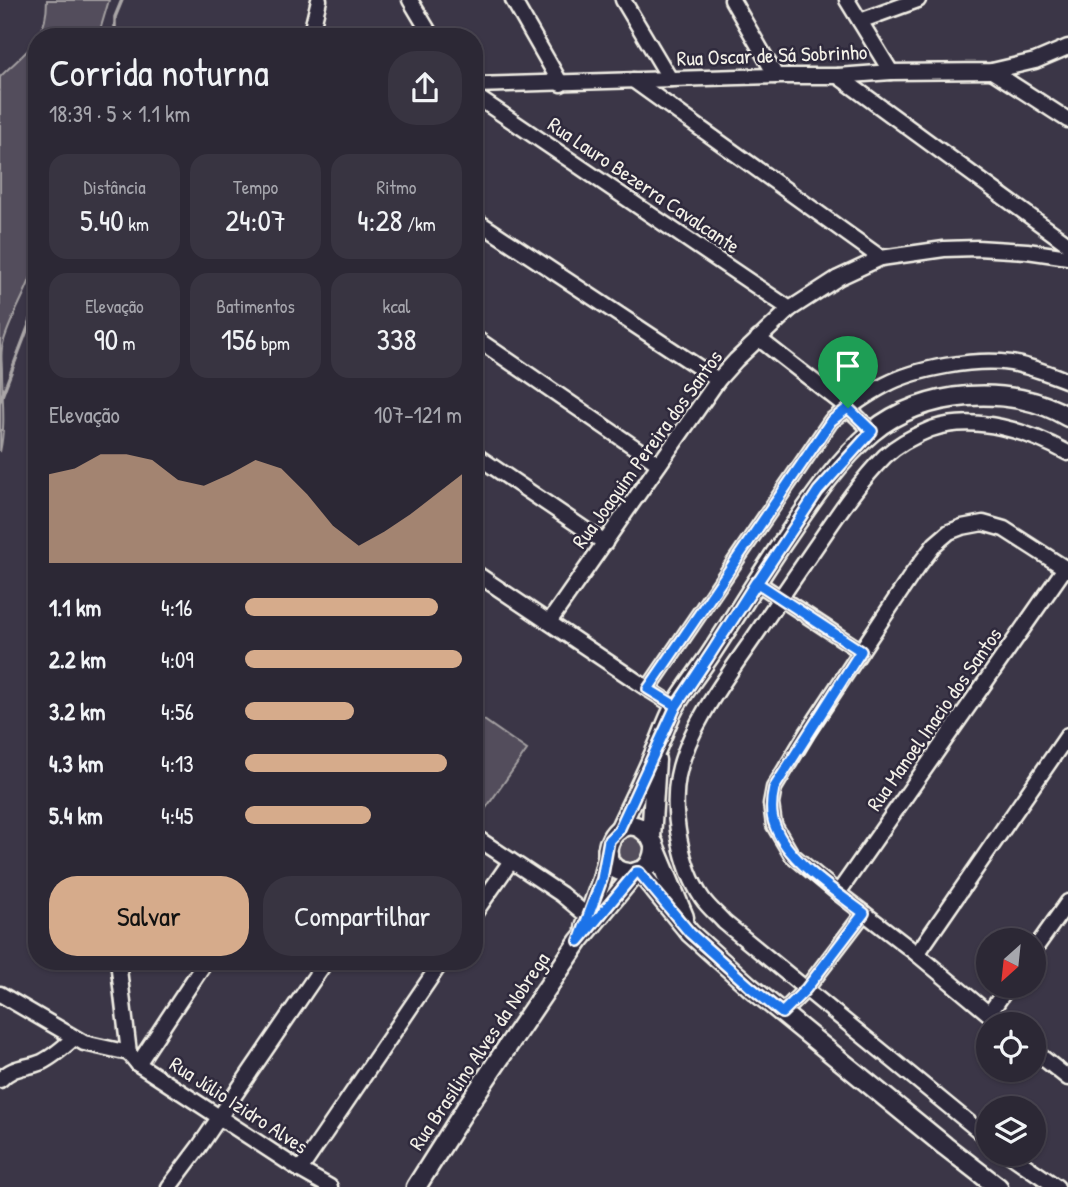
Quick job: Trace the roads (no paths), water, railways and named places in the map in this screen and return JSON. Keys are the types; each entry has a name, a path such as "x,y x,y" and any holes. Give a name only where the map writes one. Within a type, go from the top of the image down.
{"main road":[{"path":"657,750 652,841 654,854 650,863 637,872 630,873 618,869 610,860 609,840 619,830 676,706 818,491 872,431 894,416 921,405 943,399 977,396 1004,396 1031,402 1068,417"},
{"path":"619,830 631,826 647,833 690,933"},
{"name":"Rua Brasilino Alves da Nobrega","path":"586,929 608,854"},
{"path":"637,872 690,933 749,986 998,1187"},
{"name":"Rua Brasilino Alves da Nobrega","path":"416,1187 586,929 637,872"}],"street":[{"path":"312,28 319,0"},
{"path":"410,0 427,28"},
{"path":"513,0 561,84"},
{"path":"623,0 670,79"},
{"path":"732,0 776,76"},
{"path":"847,0 891,72"},
{"path":"860,21 918,0"},
{"name":"Rua Oscar de Sá Sobrinho","path":"483,85 992,71 1035,61 1068,47"},
{"path":"992,71 1068,120"},
{"path":"838,76 1068,244"},
{"path":"633,80 881,258"},
{"name":"Rua Lauro Bezerra Cavalcante","path":"483,101 790,309"},
{"path":"483,225 718,380"},
{"name":"Rua Joaquim Pereira dos Santos","path":"549,622 718,380 790,309 838,278 881,258 944,249 977,248 1068,257"},
{"path":"758,338 848,408 872,431"},
{"path":"483,343 659,464"},
{"path":"648,689 831,421 848,408 887,384 933,368 985,361 1013,363 1043,371 1068,382"},
{"path":"976,1128 724,922 703,899 689,874 681,847 677,811 678,778 689,741 703,715 850,496 887,455 930,430 957,423 985,424 1013,430 1068,453"},
{"path":"483,460 605,543"},
{"path":"987,1012 791,854 774,825 771,804 774,788 861,651 913,573 935,544 949,532 983,523 1004,530 1066,569"},
{"name":"Rua Manoel Inacio dos Santos","path":"838,893 1066,569"},
{"path":"483,578 676,706"},
{"path":"756,582 861,651"},
{"path":"917,954 1068,735"},
{"path":"483,842 561,894 585,915 586,929"},
{"path":"483,901 511,861"},
{"path":"1046,933 1068,902"},
{"path":"782,1013 806,989 864,913"},
{"path":"119,970 133,1058"},
{"path":"133,1058 199,970"},
{"path":"169,1187 320,970"},
{"path":"300,1170 436,970"},
{"path":"0,994 84,1043 133,1058"},
{"path":"0,1080 8,1072 39,1063 54,1055 74,1038"},
{"name":"Rua Júlio Izidro Alves","path":"133,1058 219,1117 330,1187"},
{"path":"1046,1061 1068,1078"},
{"path":"1026,1166 1057,1187"}],"waterway":[{"path":"115,28 115,17 122,0"},
{"path":"0,401 28,328"}]}
